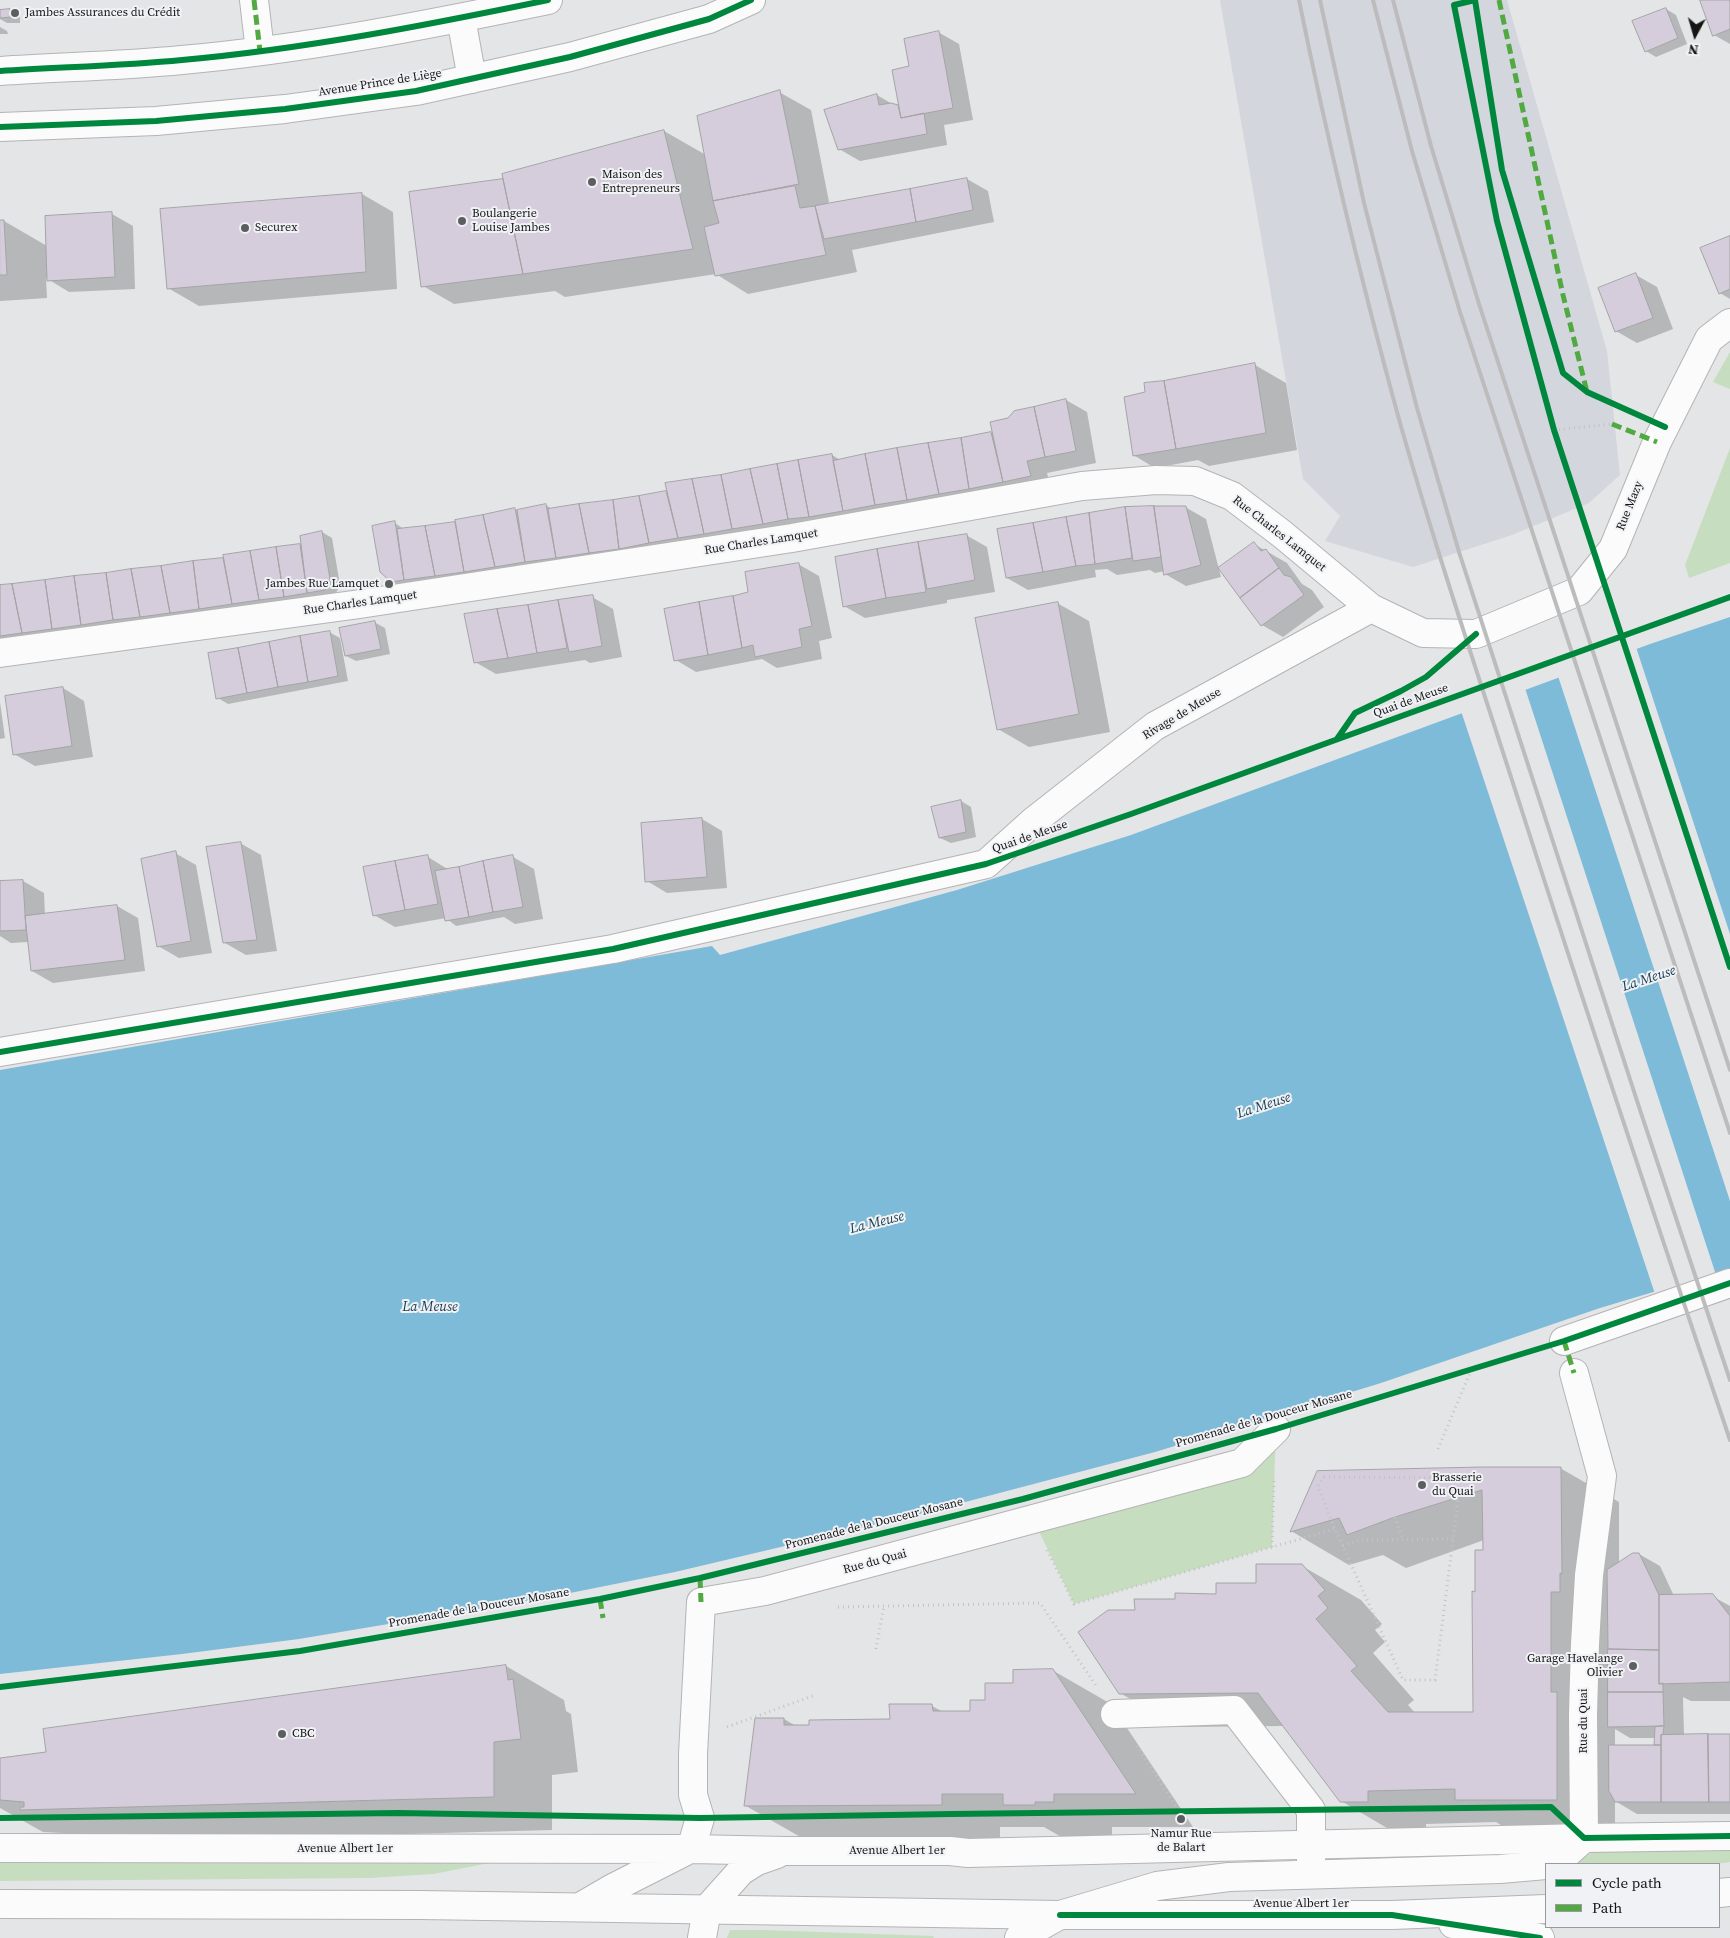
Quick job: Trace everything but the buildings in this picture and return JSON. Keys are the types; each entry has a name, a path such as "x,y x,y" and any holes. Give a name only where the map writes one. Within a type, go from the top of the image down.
{"main road":[{"path":"254,0 260,51"},
{"path":"0,71 181,60 260,51 461,18 548,0"},
{"name":"Avenue Prince de Liège","path":"0,126 156,121 285,109 416,91 570,57 709,19 751,0"},
{"path":"461,18 472,79"},
{"name":"Rue Mazy","path":"1476,634 1579,591 1613,549 1657,442 1709,339 1730,323"},
{"name":"Rue Charles Lamquet","path":"0,653 370,602 792,538 1082,486 1156,480 1195,481 1232,496 1282,534 1371,608 1423,633 1476,634"},
{"name":"Rivage de Meuse","path":"0,1052 612,949 986,864 1035,820 1155,726 1371,608"},
{"path":"1564,1340 1730,1283"},
{"name":"Rue du Quai","path":"1574,1373 1602,1476 1590,1575 1583,1714 1584,1838"},
{"name":"Rue du Quai","path":"691,1849 700,1818 693,1795 693,1754 701,1602 764,1591 1242,1463 1276,1429"},
{"path":"1115,1714 1234,1710 1311,1810 1311,1874"},
{"name":"Avenue Albert 1er","path":"0,1848 691,1849 950,1851 968,1853 1730,1836"},
{"path":"1556,1863 1584,1838"},
{"name":"Avenue Albert 1er","path":"580,1907 611,1889 691,1849"},
{"path":"702,1938 707,1909 740,1871 757,1861 786,1851"},
{"name":"Avenue Albert 1er","path":"1019,1938 1060,1915 1157,1886 1229,1877 1500,1869 1545,1865"},
{"name":"Avenue Albert 1er","path":"0,1904 421,1904 1060,1915 1392,1915 1545,1909"},
{"name":"Avenue Albert 1er","path":"1392,1915 1540,1938"}],"path":[{"path":"1551,421 1557,439"},
{"path":"1554,430 1612,424"},
{"path":"1463,1371 1481,1366"},
{"path":"1438,1449 1472,1368"},
{"path":"1272,1547 1276,1429"},
{"path":"1324,1477 1461,1478 1453,1539 1434,1680 1403,1680 1335,1529 1318,1486 1324,1477"},
{"path":"1395,1517 1403,1540"},
{"path":"1032,1519 1074,1604 1335,1529"},
{"path":"1343,1546 1360,1540 1453,1539"},
{"path":"930,1606 1040,1603 1050,1619"},
{"path":"876,1649 884,1606"},
{"path":"720,1730 815,1695"},
{"path":"1167,1791 1179,1811"},
{"path":"1169,1811 1188,1811"}],"shaded area":[{"path":"1220,0 1507,0 1607,351 1620,475 1589,503 1512,535 1413,567 1325,541 1340,516 1303,479"}],"green space":[{"path":"1730,352 1730,389 1713,382"},
{"path":"1730,448 1730,563 1689,578 1685,565"},
{"path":"1276,1429 1272,1547 1074,1604 1033,1519 1242,1463"},
{"path":"1730,1846 1730,1862 1568,1863 1580,1860 1599,1848"},
{"path":"0,1860 500,1861 433,1874 370,1878 0,1881"},
{"path":"730,1930 933,1936 934,1938 727,1938"}],"water":[{"name":"La Meuse","path":"1730,617 1730,1269 1600,1308 1381,1383 1155,1452 916,1515 675,1572 555,1596 299,1639 0,1674 0,1070 712,946 720,955 957,890 1131,835 1650,644"}],"pier":[{"path":"1636,647 1730,934 1730,1201 1558,676"},
{"path":"1525,688 1716,1275 1655,1294 1461,711"}],"railway":[{"path":"1299,0 1357,258 1397,412 1426,512 1572,967 1730,1440"},
{"path":"1320,0 1364,203 1417,408 1459,552 1640,1110 1730,1380"},
{"path":"1373,0 1412,151 1460,312 1730,1133"},
{"path":"1393,0 1431,146 1479,304 1730,1070"}],"marked path":[{"path":"254,0 260,51"},
{"path":"1499,0 1563,295 1587,392"},
{"path":"1612,424 1657,442"},
{"path":"1564,1341 1574,1373"},
{"path":"700,1578 701,1602"},
{"path":"600,1599 603,1618"}],"cycle path":[{"path":"0,71 159,62 274,50 411,27 548,0"},
{"path":"0,127 156,121 285,109 416,91 570,57 709,19 751,0"},
{"path":"1665,427 1587,392 1563,373 1502,170 1475,0 1454,5 1497,221 1554,430 1730,967"},
{"name":"Quai de Meuse","path":"0,1052 613,949 986,864 1131,814 1730,597"},
{"name":"Quai de Meuse","path":"1337,739 1355,713 1426,677 1476,634"},
{"name":"Promenade de la Douceur Mosane","path":"0,1687 300,1651 600,1599 700,1578 1023,1499 1276,1429 1564,1341 1730,1283"},
{"path":"0,1818 398,1813 700,1818 1551,1807 1584,1838 1730,1836"},
{"path":"1060,1915 1392,1915 1540,1938"}],"place":[{"name":"Jambes Assurances du Crédit","path":"15,13"},
{"name":"Maison des Entrepreneurs","path":"592,182"},
{"name":"Boulangerie Louise Jambes","path":"462,221"},
{"name":"Securex","path":"245,228"},
{"name":"Jambes Rue Lamquet","path":"389,584"},
{"name":"Brasserie du Quai","path":"1422,1485"},
{"name":"Garage Havelange Olivier","path":"1633,1666"},
{"name":"CBC","path":"282,1734"},
{"name":"Namur Rue de Balart","path":"1181,1819"}]}
